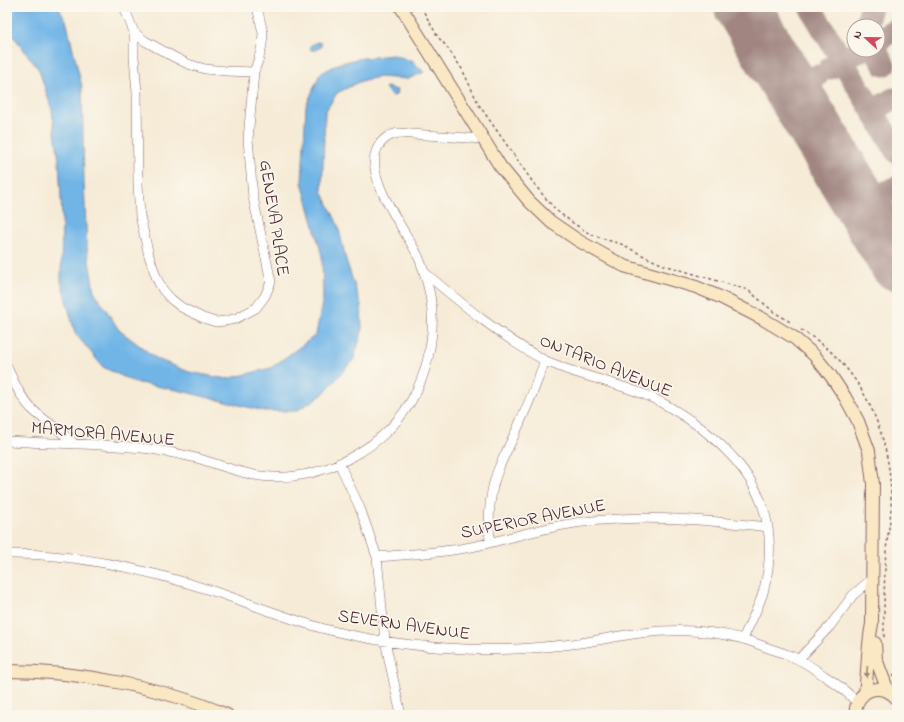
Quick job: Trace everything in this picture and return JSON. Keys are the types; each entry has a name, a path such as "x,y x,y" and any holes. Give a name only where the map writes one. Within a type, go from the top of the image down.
{"street":[{"path":"124,7 134,32 145,40 188,64 216,71 254,72"},
{"name":"GENEVA PLACE","path":"134,32 134,57 138,93 138,184 140,216 149,256 157,279 163,290 171,299 192,313 216,322 235,319 256,308 265,296 271,282 253,197 248,140 254,72 259,58 263,34 256,7"},
{"path":"401,7 500,166 529,200 551,222 579,241 624,266 696,287 764,319 793,337 814,355 831,376 845,397 858,421 869,451 874,484 872,624 868,640 867,675 859,705"},
{"name":"MARMORA AVENUE","path":"7,441 150,449 200,459 245,473 272,477 305,474 328,468 365,448 391,428 403,413 416,392 428,358 432,333 432,308 424,272 417,254 389,206 375,174 373,163 376,150 387,137 398,133 482,139"},
{"name":"ONTARIO AVENUE","path":"424,272 486,323 545,361 580,374 638,392 667,406 694,423 728,452 746,472 762,503 768,527 770,554 765,588 743,638"},
{"path":"490,542 489,526 492,490 498,471 545,361"},
{"path":"7,367 16,387 26,402 40,417 66,435 74,444"},
{"path":"339,463 360,508 377,557 385,641 401,715"},
{"name":"SUPERIOR AVENUE","path":"377,557 435,552 490,542 551,527 613,518 691,518 768,527"},
{"name":"SEVERN AVENUE","path":"7,554 64,556 165,576 326,629 385,641 450,648 497,649 550,646 641,633 667,631 692,631 743,638 799,659 842,688 859,705"},
{"path":"799,659 826,630 853,595 873,578"},
{"path":"872,624 875,636 876,659 888,691 897,699"},
{"path":"7,671 73,676 121,684 176,697 227,715"},
{"path":"859,705 874,689 888,691"}],"path":[{"path":"421,7 438,37 462,69 479,105 529,176 557,211 590,234 621,244 664,265 748,290 774,312 822,343 832,352 858,382 871,408 880,431 885,447 890,481 891,503 885,560 884,644"},
{"path":"892,672 897,680"}],"water":[{"path":"7,7 58,7 66,20 82,87 87,249 94,291 119,330 157,359 189,372 227,379 271,368 316,335 323,297 322,256 302,182 306,106 320,74 340,63 363,58 394,55 412,61 424,72 408,79 379,77 361,81 337,93 325,112 322,191 338,225 346,260 361,305 362,331 354,359 322,395 296,411 264,411 177,390 134,382 103,367 75,333 61,281 62,218 59,161 52,110 39,70 15,38 7,34"},
{"path":"317,42 321,43 321,47 311,50 310,46"},
{"path":"387,87 397,90 396,95 392,96 385,88"}],"taxiway":[{"path":"810,7 897,152"},
{"path":"868,18 871,7"},
{"path":"886,35 897,28"},
{"path":"830,68 847,58"},
{"path":"880,58 884,65"},
{"path":"774,59 788,72 798,78 803,79 817,76 808,88 806,99 813,123"},
{"path":"873,111 893,99"},
{"path":"850,185 865,196 878,197 883,195"},
{"path":"877,229 874,214 876,203 883,194 897,187"}],"runway":[{"path":"742,7 897,263"}]}
